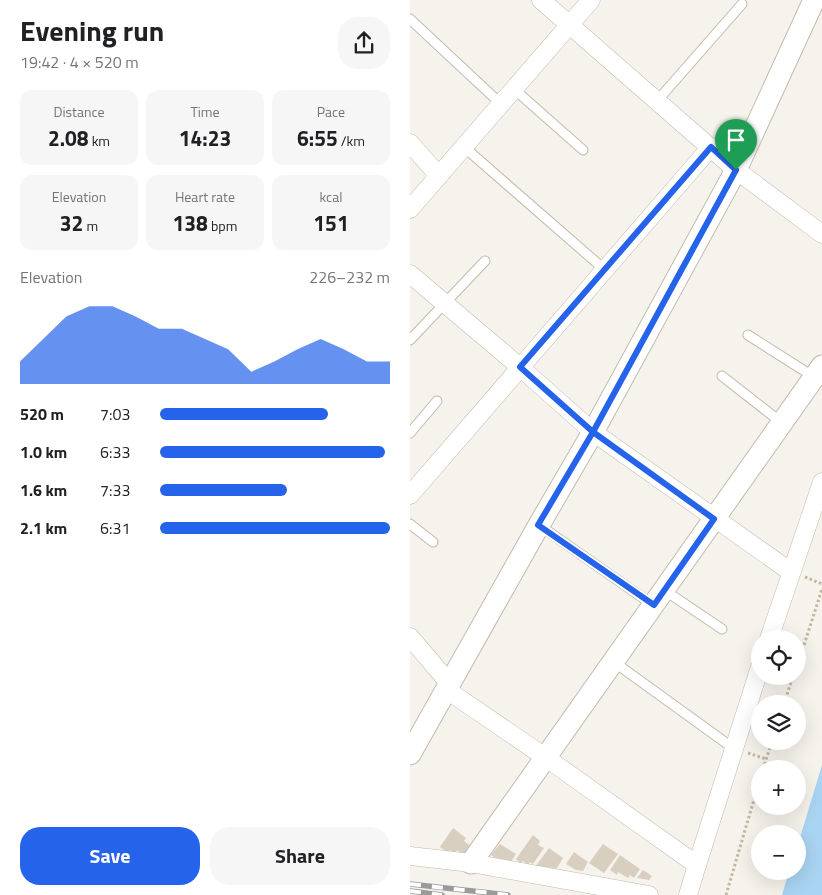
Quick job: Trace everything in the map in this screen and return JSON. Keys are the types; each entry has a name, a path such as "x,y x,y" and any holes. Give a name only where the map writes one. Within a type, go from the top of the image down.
{"street":[{"path":"541,0 736,170 822,234"},
{"path":"410,209 591,0"},
{"path":"410,754 538,525 593,432 736,170 814,0"},
{"path":"410,144 439,176"},
{"path":"410,495 711,147"},
{"path":"410,274 593,432 714,519 795,573"},
{"path":"470,863 818,371"},
{"path":"773,630 795,573 822,482"},
{"path":"410,637 448,687 697,865"},
{"path":"688,895 738,750 755,685"},
{"path":"410,856 470,863 649,895"}],"lane":[{"path":"657,101 742,4"},
{"path":"410,19 501,104"},
{"path":"514,89 583,150"},
{"path":"464,147 605,270"},
{"path":"410,340 485,261"},
{"path":"748,335 818,371"},
{"path":"722,376 782,423"},
{"path":"410,433 438,401"},
{"path":"410,524 433,542"},
{"path":"538,525 659,598 722,629"},
{"path":"614,662 738,750"}],"path":[{"path":"795,573 822,584"},
{"path":"806,639 822,589"},
{"path":"738,750 766,760 769,750"},
{"path":"726,895 751,810"}],"water":[{"path":"822,765 822,895 782,895 786,880 806,880 806,825 804,825"}],"building":[{"path":"453,828 466,838 464,841 471,846 464,855 457,850 455,854 450,850 448,853 440,847"},
{"path":"533,835 540,841 538,845 544,848 533,864 530,862 528,865 523,861 520,863 516,859"},
{"path":"500,844 516,854 510,863 504,859 502,863 491,855"},
{"path":"603,844 618,854 604,873 589,863"},
{"path":"549,848 563,858 557,868 535,867"},
{"path":"574,852 588,862 583,871 576,870 566,864"},
{"path":"620,855 640,869 634,878 630,875 628,878 618,872 617,875 610,870"},
{"path":"643,870 652,876 649,880 637,878"}],"railway":[{"path":"410,884 508,895"},
{"path":"410,891 442,895"}],"route":[{"path":"736,170 593,432 714,519 654,605 538,525 593,432 520,367 711,147 736,170"}]}
